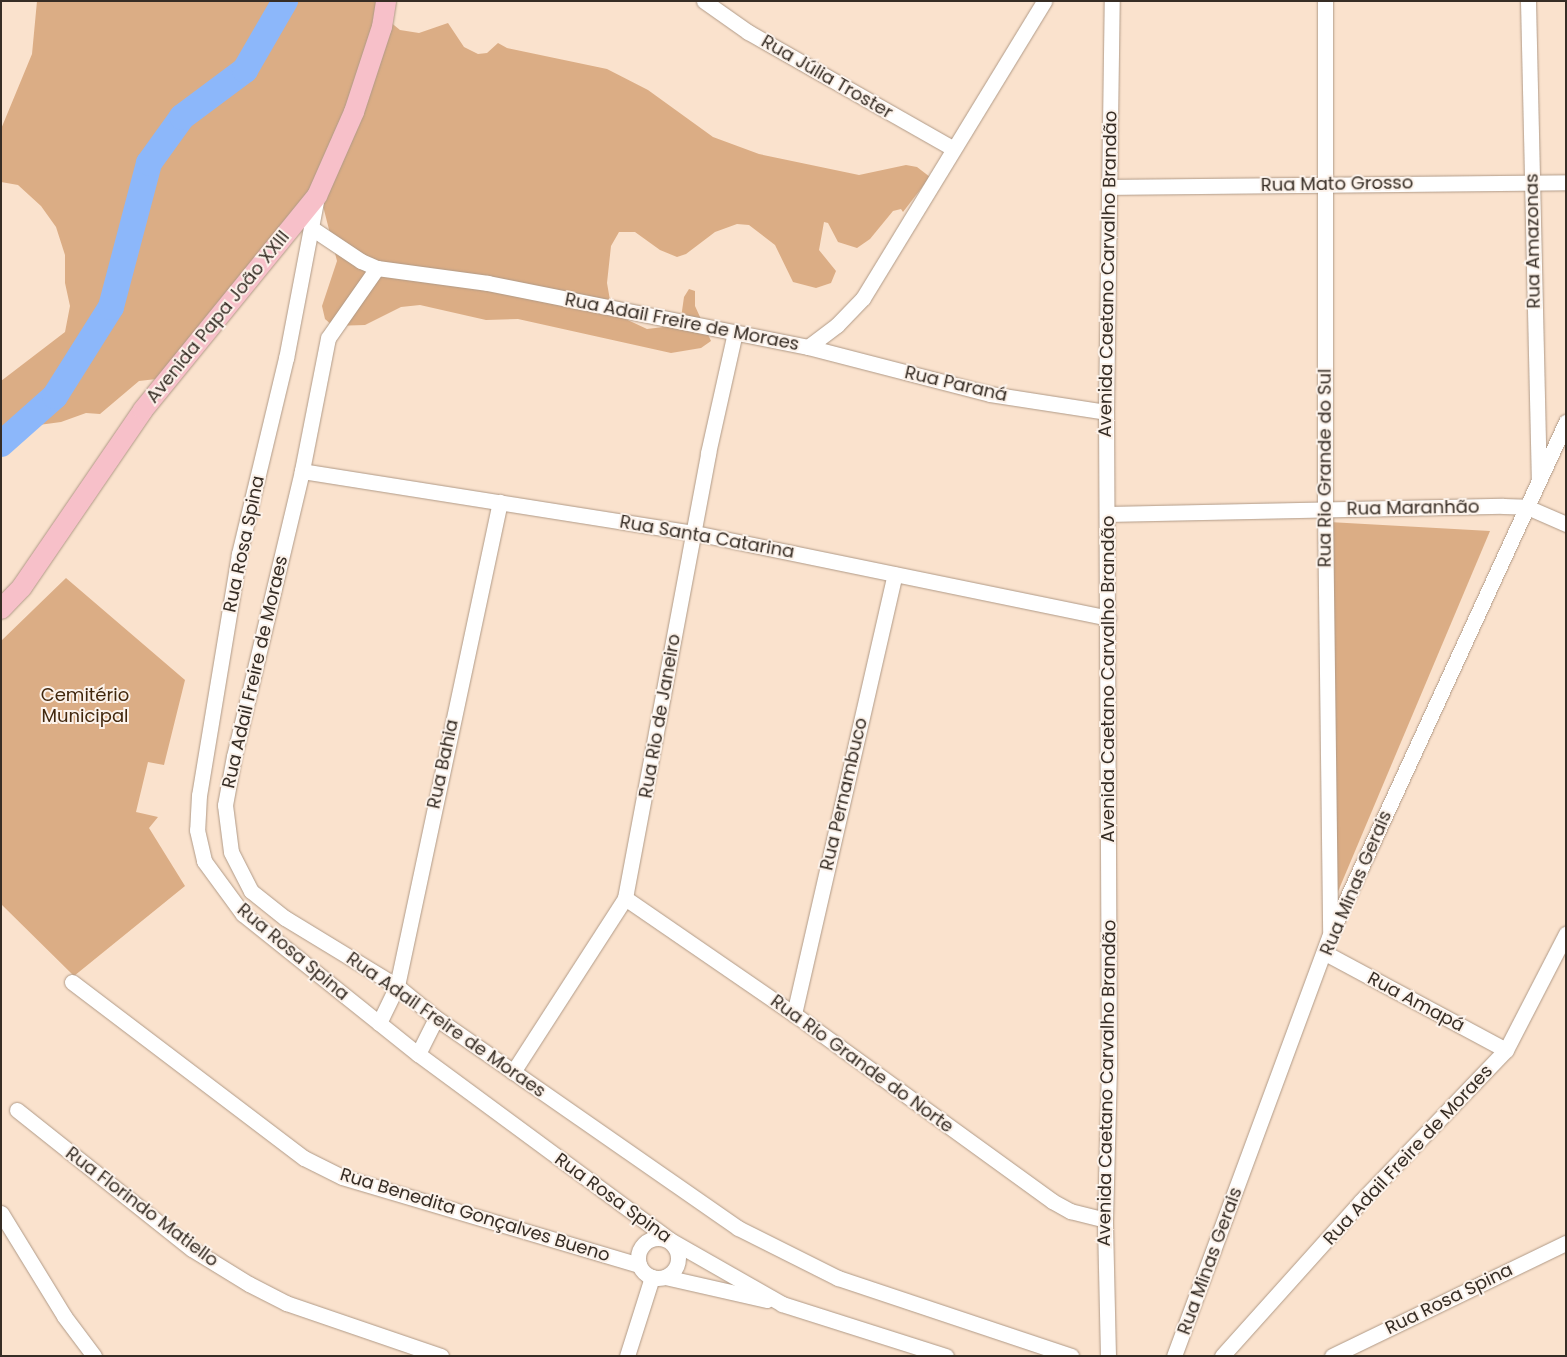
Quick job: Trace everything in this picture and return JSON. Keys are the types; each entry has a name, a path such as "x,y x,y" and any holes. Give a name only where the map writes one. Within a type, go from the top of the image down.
{"main road":[{"name":"Avenida Papa João XXIII","path":"1,609 22,587 143,410 317,196 354,112 382,27 386,1"}],"street":[{"name":"Rua Júlia Troster","path":"704,1 748,32 952,148"},
{"name":"Rua Adail Freire de Moraes","path":"313,228 361,261 377,268 488,283 808,347 837,325 863,298 952,148 1044,1"},
{"name":"Avenida Caetano Carvalho Brandão","path":"1108,1356 1105,1220 1109,1069 1106,412 1112,1"},
{"name":"Rua Rio Grande do Sul","path":"1325,1 1325,509 1330,935"},
{"name":"Rua Amazonas","path":"1528,1 1539,482"},
{"name":"Rua Mato Grosso","path":"1109,186 1566,182"},
{"name":"Rua Rosa Spina","path":"317,196 313,228 239,554 199,794 197,830 204,861 243,914 379,1023 397,1034 418,1054 670,1240 782,1304 946,1356"},
{"name":"Rua Adail Freire de Moraes","path":"377,268 328,338 302,470 227,795 231,852 251,891 285,918 397,986 436,1018 738,1228 795,1259 838,1278 1071,1356"},
{"name":"Rua Rio de Janeiro","path":"513,1072 625,898 695,534 708,453 735,332"},
{"name":"Rua Paraná","path":"808,347 990,394 1106,412"},
{"name":"Rua Minas Gerais","path":"1174,1356 1325,953 1330,935 1566,422"},
{"name":"Rua Santa Catarina","path":"302,470 695,534 1108,618"},
{"name":"Rua Bahia","path":"379,1023 397,986 500,502"},
{"name":"Rua Maranhão","path":"1107,514 1527,507 1566,524"},
{"name":"Rua Pernambuco","path":"794,1014 895,574"},
{"name":"Rua Rio Grande do Norte","path":"625,898 794,1014 1052,1201 1085,1216 1105,1220"},
{"name":"Rua Adail Freire de Moraes","path":"1222,1356 1361,1201 1506,1050 1566,934"},
{"name":"Rua Amapá","path":"1325,953 1506,1050"},
{"name":"Rua Benedita Gonçalves Bueno","path":"72,982 304,1158 342,1176 639,1265"},
{"path":"418,1054 436,1018"},
{"name":"Rua Florindo Matiello","path":"17,1110 192,1249 241,1279 286,1303 419,1352 441,1356"},
{"path":"1,1213 64,1316 94,1356"},
{"path":"627,1356 658,1277 674,1270 678,1260 677,1249 670,1240 660,1237 650,1239 638,1255 639,1265 658,1277 782,1304"},
{"name":"Rua Rosa Spina","path":"1332,1356 1566,1243"}],"green space":[{"path":"37,1 388,1 389,21 400,30 419,33 448,23 464,47 478,54 487,53 498,43 507,48 607,69 648,90 713,137 759,154 859,175 906,165 917,167 930,177 903,212 901,209 893,211 870,239 857,248 838,242 828,223 824,222 819,250 836,271 831,283 816,288 793,282 775,245 749,225 737,224 715,232 686,254 677,257 660,250 635,232 619,232 611,246 607,283 611,306 617,315 647,329 680,325 684,297 689,289 695,291 695,306 711,341 701,348 671,353 518,319 486,320 420,305 401,307 365,325 333,326 325,319 322,306 337,261 322,202 165,378 139,381 100,414 86,413 61,422 24,427 1,439 1,381 65,332 70,306 65,283 65,255 56,227 41,206 18,185 1,182 1,129 32,54"},
{"path":"1329,522 1490,531 1334,901"},
{"name":"Cemitério Municipal","path":"66,578 185,680 164,765 148,762 136,812 158,817 149,828 185,886 74,976 1,904 1,641"}],"waterway":[{"path":"1,444 55,396 111,307 149,163 182,117 245,70 285,1"}]}
